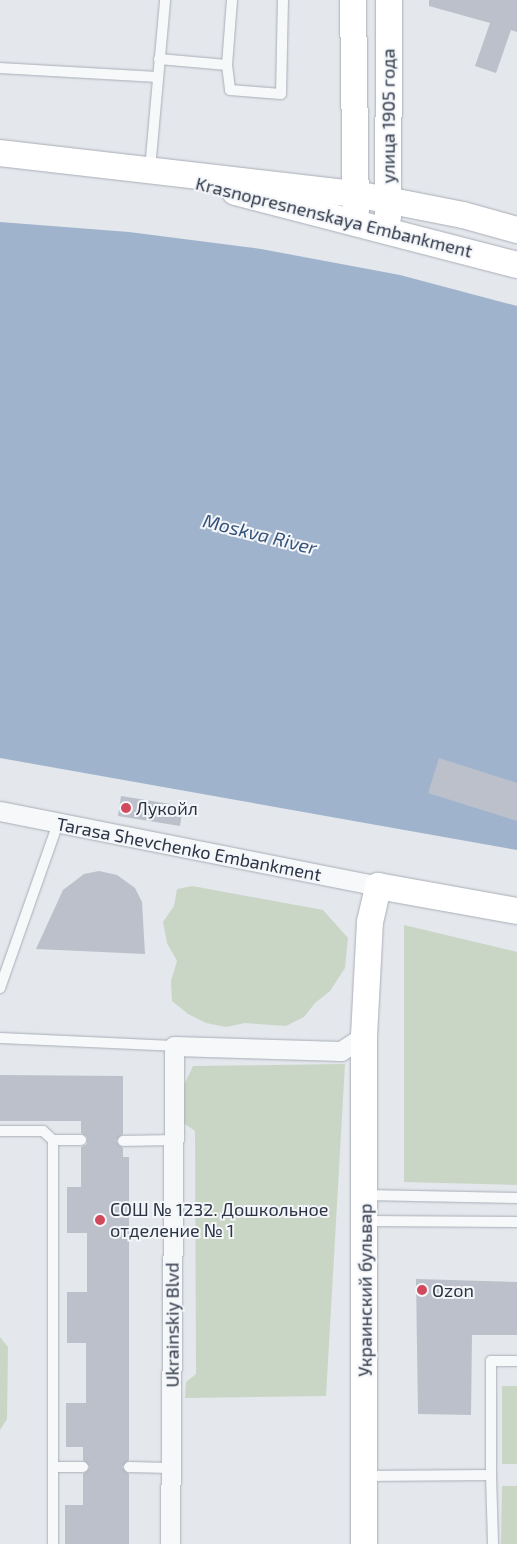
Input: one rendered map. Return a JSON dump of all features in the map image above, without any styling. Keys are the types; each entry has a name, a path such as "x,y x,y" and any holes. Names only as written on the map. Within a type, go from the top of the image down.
{"main road":[{"name":"улица 1905 года","path":"353,0 356,225"},
{"name":"улица 1905 года","path":"388,233 389,0"},
{"name":"Krasnopresnenskaya Embankment","path":"0,153 150,168 356,194 517,230"},
{"name":"Krasnopresnenskaya Embankment","path":"150,168 356,225 517,264"},
{"path":"378,886 517,912"},
{"name":"Украинский бульвар","path":"364,1544 364,1036 370,922 378,886"}],"street":[{"name":"Tarasa Shevchenko Embankment","path":"0,811 378,886"},
{"path":"174,1046 341,1051 364,1036"},
{"name":"Ukrainskiy Blvd","path":"170,1544 174,1046"}],"lane":[{"path":"150,168 165,0"},
{"path":"232,0 227,65 230,90 281,94 283,0"},
{"path":"159,59 227,65"},
{"path":"0,68 157,77"},
{"path":"0,988 58,824"},
{"path":"0,1038 174,1046"},
{"path":"0,1131 43,1131 53,1140 81,1140"},
{"path":"53,1140 53,1544"},
{"path":"123,1140 173,1140"},
{"path":"365,1195 517,1198"},
{"path":"365,1221 517,1222"},
{"path":"493,1544 491,1361 517,1361"},
{"path":"53,1467 83,1467"},
{"path":"129,1467 170,1468"},
{"path":"364,1476 491,1475"}],"green space":[{"path":"192,886 323,910 348,938 345,968 330,991 315,1003 304,1017 286,1026 245,1023 226,1027 206,1023 188,1014 172,1001 171,981 177,961 167,943 163,922 174,906 177,889"},
{"path":"404,925 517,952 517,1185 404,1182"},
{"path":"345,1064 326,1396 185,1398 186,1382 196,1374 195,1131 182,1122 183,1087 193,1066"},
{"path":"0,1337 8,1347 7,1419 0,1430"},
{"path":"502,1386 517,1386 517,1464 502,1464"},
{"path":"502,1486 517,1486 517,1544 501,1544"}],"water":[{"name":"Moskva River","path":"0,222 129,232 261,249 400,275 517,306 517,850 0,758"}],"building":[{"path":"429,0 517,0 517,32 511,30 496,73 475,66 490,23 429,6"},
{"path":"439,758 517,783 517,821 428,793"},
{"path":"121,796 183,806 180,826 118,816"},
{"path":"99,871 117,875 135,888 142,902 145,954 36,949 63,890 84,874"},
{"path":"0,1075 123,1076 123,1134 116,1141 123,1148 123,1157 129,1157 129,1460 122,1467 129,1474 129,1544 65,1544 65,1505 83,1505 83,1474 90,1467 83,1460 83,1447 66,1447 66,1403 86,1403 86,1343 67,1343 67,1292 87,1292 87,1233 67,1233 67,1187 81,1187 81,1147 87,1144 87,1137 81,1133 81,1121 0,1121"},
{"path":"416,1279 517,1282 517,1335 472,1335 471,1415 418,1414"}],"place":[{"name":"Лукойл","path":"126,808"},
{"name":"СОШ № 1232. Дошкольное отделение № 1","path":"100,1220"},
{"name":"Ozon","path":"422,1290"}]}
